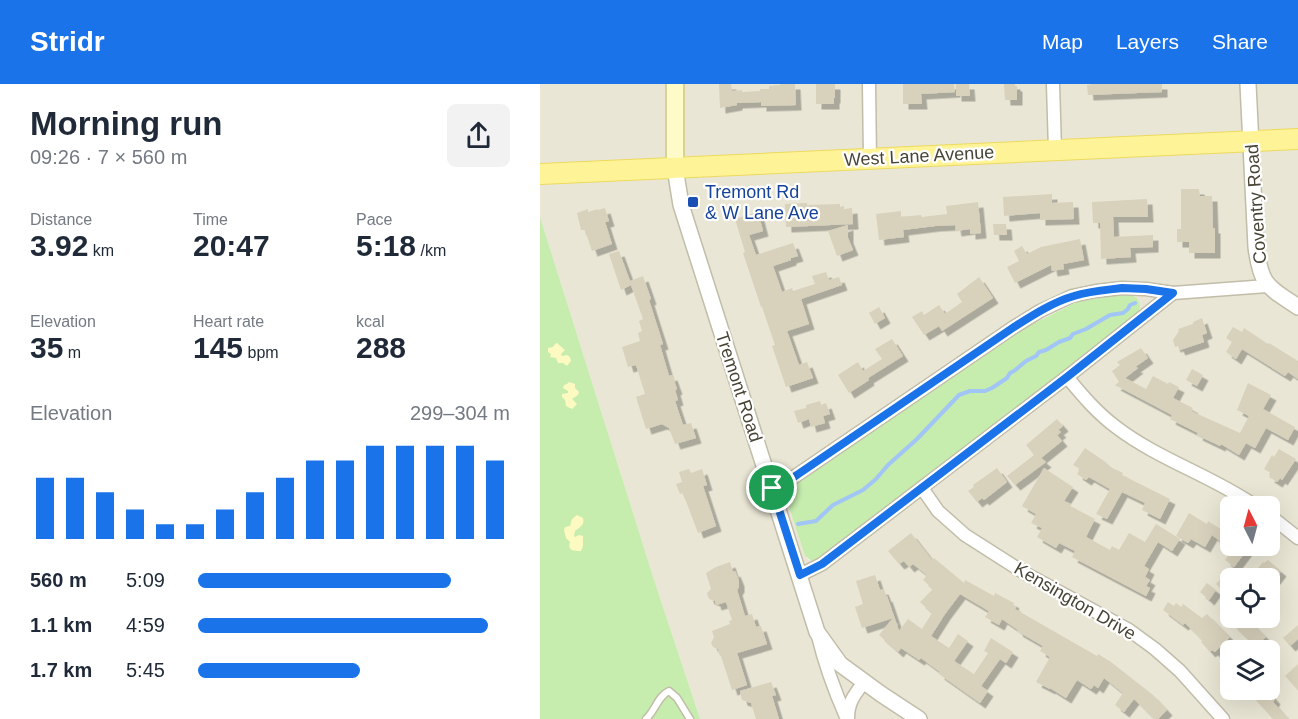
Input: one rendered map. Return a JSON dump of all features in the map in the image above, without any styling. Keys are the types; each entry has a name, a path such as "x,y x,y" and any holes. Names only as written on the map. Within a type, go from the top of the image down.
{"main road":[{"name":"Tremont Road","path":"675,84 675,168"},
{"name":"West Lane Avenue","path":"540,174 1298,139"}],"street":[{"path":"869,84 870,159"},
{"path":"1053,84 1055,150"},
{"name":"Coventry Road","path":"1248,84 1259,268 1267,286 1298,307"},
{"name":"Tremont Road","path":"675,168 681,205 800,575 824,660 835,693 848,719"},
{"path":"772,488 791,479 1004,333 1040,311 1072,296 1122,288 1173,293 1267,286"},
{"path":"800,575 822,564 1173,293"},
{"path":"1067,377 1095,410 1116,428 1148,448 1241,496"},
{"name":"Kensington Drive","path":"922,488 938,511 965,535 1023,572 1129,630 1155,649 1180,671 1223,719"},
{"path":"1280,524 1298,538"},
{"path":"817,632 840,664 919,719"},
{"name":"Tremont Road","path":"848,719 852,699 864,682"}],"lane":[{"path":"646,719 663,694 669,691 677,698 690,719"}],"shaded area":[{"path":"540,84 1298,84 1298,139 540,174"},
{"path":"1298,142 1298,719 700,719 540,217 540,184","holes":["1097,297 1136,316 824,555 817,560 809,560 805,556 787,501 1011,335 1069,305"]}],"green space":[{"path":"540,217 655,583 700,719 540,719"},
{"path":"1122,294 1132,295 1138,300 1140,307 1136,316 817,560 812,561 805,556 787,501 786,490 789,484 1011,335 1077,302"}],"sand":[{"path":"557,343 565,350 562,356 570,357 571,361 567,366 558,363 556,358 550,357 548,348"},
{"path":"569,382 575,384 579,392 572,399 577,404 572,409 566,406 562,397 562,394 568,393 563,388"},
{"path":"577,515 583,518 582,526 575,531 574,536 583,536 581,551 570,549 570,542 564,530 565,527 570,526 572,519"}],"building":[{"path":"719,84 731,84 732,91 742,90 742,92 760,91 760,89 769,89 769,86 780,84 795,84 796,105 761,106 761,102 737,103 737,105 720,108"},
{"path":"816,84 835,84 834,104 816,104"},
{"path":"903,84 954,84 955,92 921,94 922,104 903,104"},
{"path":"956,84 969,84 970,96 956,96"},
{"path":"1004,84 1017,86 1017,100 1005,100"},
{"path":"1162,84 1162,92 1088,95 1087,85"},
{"path":"1181,189 1199,189 1200,196 1212,196 1215,253 1189,253 1189,242 1177,242 1177,229 1181,229"},
{"path":"1052,194 1052,203 1073,202 1074,219 1040,220 1040,213 1004,216 1003,197"},
{"path":"1147,199 1148,217 1113,217 1114,237 1153,235 1153,247 1130,248 1131,257 1101,259 1100,223 1093,223 1092,202"},
{"path":"978,202 981,233 970,234 970,229 956,231 955,225 935,226 903,230 904,237 879,240 876,214 901,211 901,217 921,215 922,217 947,214 946,206"},
{"path":"807,203 807,205 840,204 840,207 844,206 844,209 852,208 853,224 786,227 785,204"},
{"path":"605,208 609,221 605,222 612,244 592,251 585,230 581,230 577,213 588,209 588,212"},
{"path":"758,212 763,231 749,235 756,255 793,243 798,256 773,266 782,292 815,284 812,276 826,272 829,280 839,277 842,285 801,299 809,324 787,331 799,365 807,362 813,378 786,387 772,346 775,345 743,253 745,252 735,219"},
{"path":"993,224 1006,224 1007,235 994,235"},
{"path":"848,225 848,238 853,250 837,256 828,231"},
{"path":"1080,239 1084,260 1063,264 1064,269 1052,271 1051,265 1015,283 1007,267 1019,261 1014,251 1022,246 1027,254 1041,247"},
{"path":"619,251 630,281 643,276 663,344 660,345 669,376 672,375 677,389 675,390 678,400 675,401 683,425 691,423 696,438 675,444 669,428 662,424 646,429 636,397 645,394 636,365 628,367 622,347 640,341 638,333 642,331 639,321 643,319 631,285 621,290 609,254"},
{"path":"979,277 993,298 942,331 939,326 924,335 912,317 922,311 924,315 939,305 945,314 962,302 957,294"},
{"path":"879,307 885,318 875,324 869,313"},
{"path":"1202,318 1207,333 1202,335 1204,342 1180,350 1178,346 1175,347 1173,340 1178,329"},
{"path":"1233,327 1242,332 1244,328 1298,361 1298,379 1288,372 1285,376 1242,349 1236,359 1226,352 1232,342 1226,338"},
{"path":"892,339 903,356 849,393 838,375 858,362 863,371 882,359 875,349"},
{"path":"1141,348 1148,358 1125,378 1146,389 1153,376 1168,384 1169,382 1179,387 1173,398 1193,408 1191,411 1240,433 1249,416 1237,410 1248,383 1271,395 1263,409 1295,427 1288,440 1266,428 1255,448 1246,443 1239,455 1221,444 1220,446 1197,435 1198,433 1170,419 1172,415 1115,385 1119,382 1112,371 1120,365 1117,362"},
{"path":"1192,369 1203,375 1197,386 1186,380"},
{"path":"820,401 821,405 826,403 830,414 823,416 825,423 811,427 809,419 798,423 794,411"},
{"path":"1057,419 1063,426 1058,430 1061,432 1057,435 1062,441 1041,458 1046,462 1015,485 1007,476 1034,455 1026,445"},
{"path":"1085,448 1107,463 1106,465 1123,473 1122,475 1170,499 1160,519 1142,510 1145,503 1122,492 1107,519 1096,514 1110,489 1089,477 1086,480 1077,474 1080,469 1073,465"},
{"path":"1279,449 1296,459 1282,480 1280,478 1277,482 1269,477 1271,473 1264,469 1272,455 1274,457"},
{"path":"997,468 1007,482 984,500 982,498 977,502 968,491"},
{"path":"1044,468 1073,487 1064,501 1095,519 1086,537 1110,550 1112,546 1119,550 1129,533 1145,542 1156,524 1180,539 1172,551 1158,542 1144,566 1149,569 1145,577 1150,580 1146,586 1150,588 1146,596 1072,557 1075,551 1059,543 1056,548 1037,537 1042,528 1031,523 1036,514 1022,506"},
{"path":"689,469 691,473 702,469 707,485 703,486 716,526 698,533 683,493 680,494 676,484 682,482 679,472"},
{"path":"1189,513 1220,529 1220,541 1212,535 1205,547 1191,539 1188,543 1176,536"},
{"path":"911,533 932,560 934,558 964,583 965,580 994,596 995,593 1014,603 1015,609 1111,662 1153,695 1167,710 1158,719 1154,719 1134,699 1124,712 1115,705 1123,693 1104,678 1098,688 1094,685 1091,689 1077,680 1066,698 1036,682 1050,657 1040,651 1043,646 1002,619 999,625 985,617 989,612 987,610 960,594 931,636 949,648 958,634 968,641 954,661 974,674 988,653 984,651 991,638 1013,652 1006,663 1000,659 981,686 988,691 980,703 939,674 940,672 921,658 919,660 901,648 898,652 879,635 893,618 862,628 855,607 863,604 856,581 875,575 880,590 883,589 887,596 899,631 908,619 922,629 932,613 920,602 933,589 923,580 927,575 913,564 909,567 904,561 899,564 888,551"},
{"path":"1228,556 1242,556 1234,567 1225,560"},
{"path":"1268,560 1277,568 1258,568"},
{"path":"730,562 739,581 737,590 745,616 752,614 756,627 761,626 767,644 737,653 747,685 732,690 718,649 711,643 714,637 712,631 730,624 729,621 732,620 726,602 716,605 715,601 709,599 707,593 711,589 706,573"},
{"path":"1207,583 1216,590 1209,600 1200,592"},
{"path":"1168,602 1174,606 1176,603 1181,607 1183,604 1202,618 1207,614 1230,637 1227,640 1220,640 1220,647 1215,652 1212,650 1210,652 1185,623 1183,625 1163,610"},
{"path":"1298,625 1298,639 1290,646 1283,638"},
{"path":"1236,628 1257,628 1266,637 1263,640 1249,640"},
{"path":"1298,664 1298,690 1285,676"},
{"path":"771,682 776,695 772,696 779,719 756,719 751,703 742,700 740,691"},
{"path":"1256,700 1274,700 1273,702 1288,719 1273,719"}],"waterway":[{"path":"798,524 816,521 833,505 863,490 959,395 992,388 1039,352 1070,338 1073,334 1110,315 1123,313 1135,303"}],"place":[{"name":"Tremont Rd & W Lane Ave","path":"693,202"}],"route":[{"path":"1122,288 1173,293 822,564 800,575 772,488 791,479 1040,311 1072,296 1096,291 1122,288"}]}
